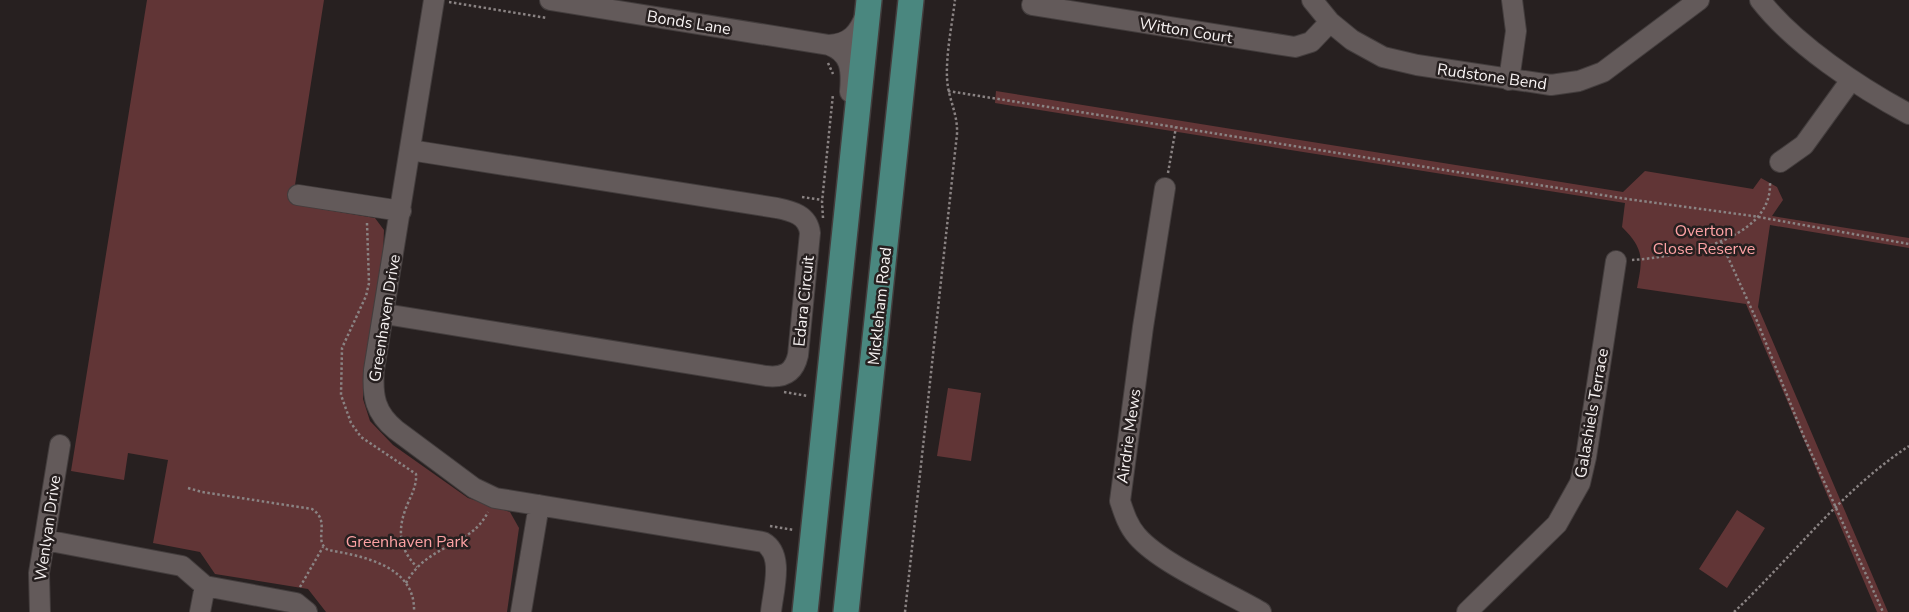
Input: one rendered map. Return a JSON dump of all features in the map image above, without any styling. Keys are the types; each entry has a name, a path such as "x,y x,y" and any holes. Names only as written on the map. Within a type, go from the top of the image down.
{"main road":[{"name":"Mickleham Road","path":"846,612 911,0"},
{"path":"805,612 869,1"}],"street":[{"name":"Greenhaven Drive","path":"434,0 373,387 374,400 381,415 396,430 474,488 493,497 753,539 769,546 775,556 771,612"},
{"name":"Bonds Lane","path":"550,0 829,45"},
{"name":"Rudstone Bend","path":"1312,0 1330,22 1352,40 1383,56 1417,65 1551,85 1566,84 1592,77 1613,65 1699,0"},
{"path":"1509,80 1516,31 1512,0"},
{"path":"1760,0 1774,19 1851,80 1909,114"},
{"path":"829,45 846,43 853,38 861,25 869,1"},
{"name":"Witton Court","path":"1032,5 1295,47 1311,42 1330,22"},
{"path":"829,45 845,54 851,71 839,194 842,254"},
{"path":"1780,162 1804,145 1851,80"},
{"name":"Edara Circuit","path":"385,314 766,376 782,376 788,373 796,363 798,355 810,233 808,225 799,215 777,208 410,150"},
{"name":"Airdrie Mews","path":"1165,188 1139,355 1120,502 1126,520 1136,535 1147,546 1165,559 1262,612"},
{"path":"298,195 401,211"},
{"name":"Galashiels Terrace","path":"1467,612 1556,524 1580,484 1588,448 1616,260"},
{"name":"Wenlyan Drive","path":"40,612 39,573 60,445"},
{"path":"521,612 539,505"},
{"path":"44,540 182,566 205,586 301,607"},
{"path":"200,612 205,586"}],"path":[{"path":"905,612 957,134 958,119 948,91 947,75 955,0"},
{"path":"948,91 1617,197 1756,216 1909,244"},
{"path":"1165,188 1176,127"},
{"path":"1616,260 1670,257 1717,245 1738,232 1756,216 1769,199 1770,183"},
{"path":"1721,242 1757,321 1804,437 1837,506 1883,612"},
{"path":"1734,612 1837,506 1885,462 1909,446"},
{"path":"188,488 202,492 312,508 318,512 323,522 321,542 323,547 328,550 374,560 390,570 406,583 411,592 414,612"},
{"path":"406,583 417,567 431,554 466,537 477,528 487,514 493,497"},
{"path":"301,607 302,584 323,547"}],"green space":[{"name":"Greenhaven Park","path":"147,0 324,0 292,204 375,218 384,230 383,255 363,379 363,399 370,421 393,445 468,498 510,512 519,528 507,612 326,612 308,589 215,574 200,552 153,543 168,460 128,453 124,480 71,471"},
{"name":"Overton Close Reserve","path":"996,91 1623,192 1645,171 1753,189 1761,178 1777,187 1783,200 1772,216 1909,238 1909,248 1770,225 1758,307 1888,612 1877,612 1746,304 1637,288 1641,261 1638,248 1622,227 1625,203 995,103"},
{"path":"948,388 981,393 971,461 937,456"},
{"path":"1737,510 1765,528 1727,588 1699,569"}]}
